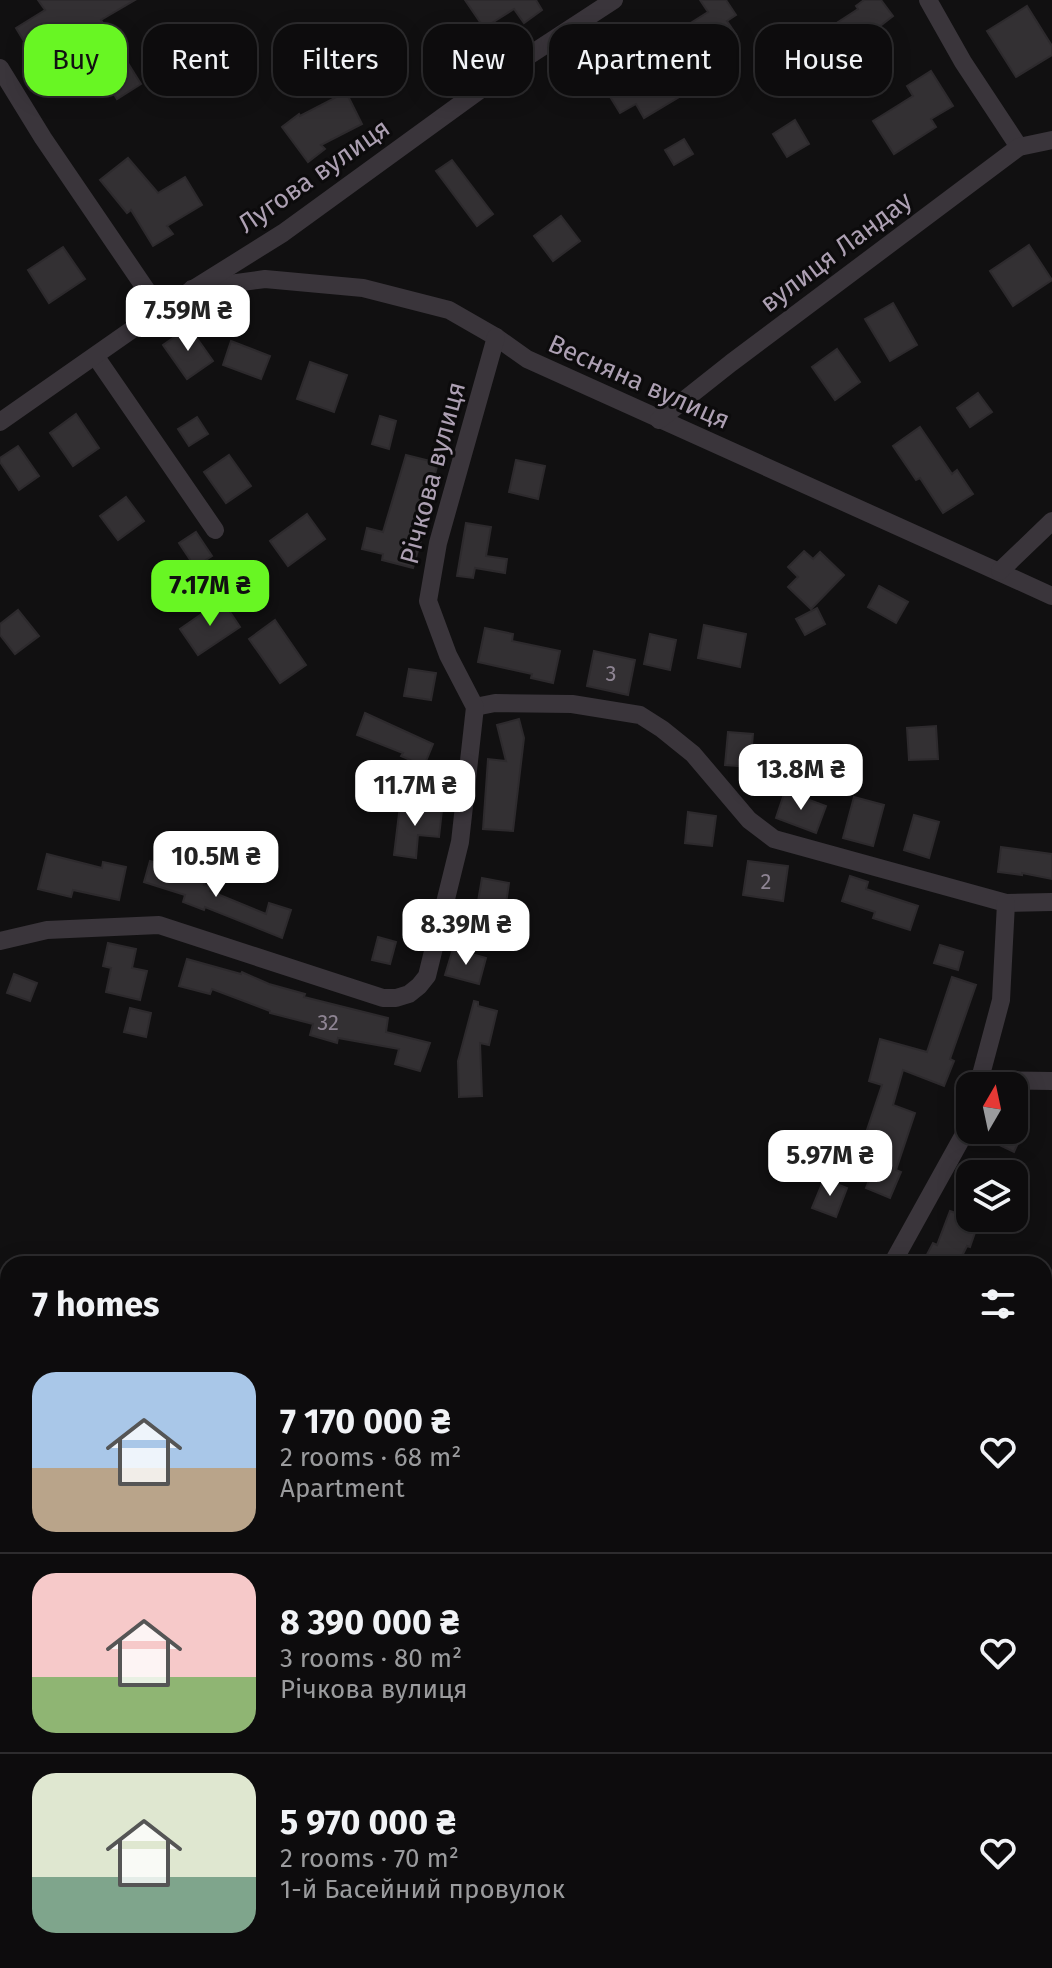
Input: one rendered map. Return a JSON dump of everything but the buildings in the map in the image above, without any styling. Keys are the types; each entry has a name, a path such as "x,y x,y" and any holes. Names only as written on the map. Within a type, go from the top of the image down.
{"street":[{"name":"Лугова вулиця","path":"0,422 160,310 283,233 510,68 614,0"},
{"path":"928,0 963,62 1019,147"},
{"path":"0,68 43,138 160,310"},
{"name":"вулиця Ландау","path":"659,420 1019,147 1052,140"},
{"name":"Весняна вулиця","path":"192,289 265,279 363,288 449,310 527,359 1052,596"},
{"name":"Річкова вулиця","path":"475,707 448,655 428,601 438,543 496,337"},
{"path":"96,357 215,530"},
{"path":"1000,571 1052,521"},
{"path":"0,941 47,930 159,925 383,998 409,994 419,986 431,964 460,842 475,707 495,703 572,704 640,715 693,754 749,820 774,839 1006,903 1052,902"},
{"path":"981,1072 1001,1000 1006,903"},
{"path":"1028,1082 1052,1081"},
{"path":"896,1256 959,1144"}]}
